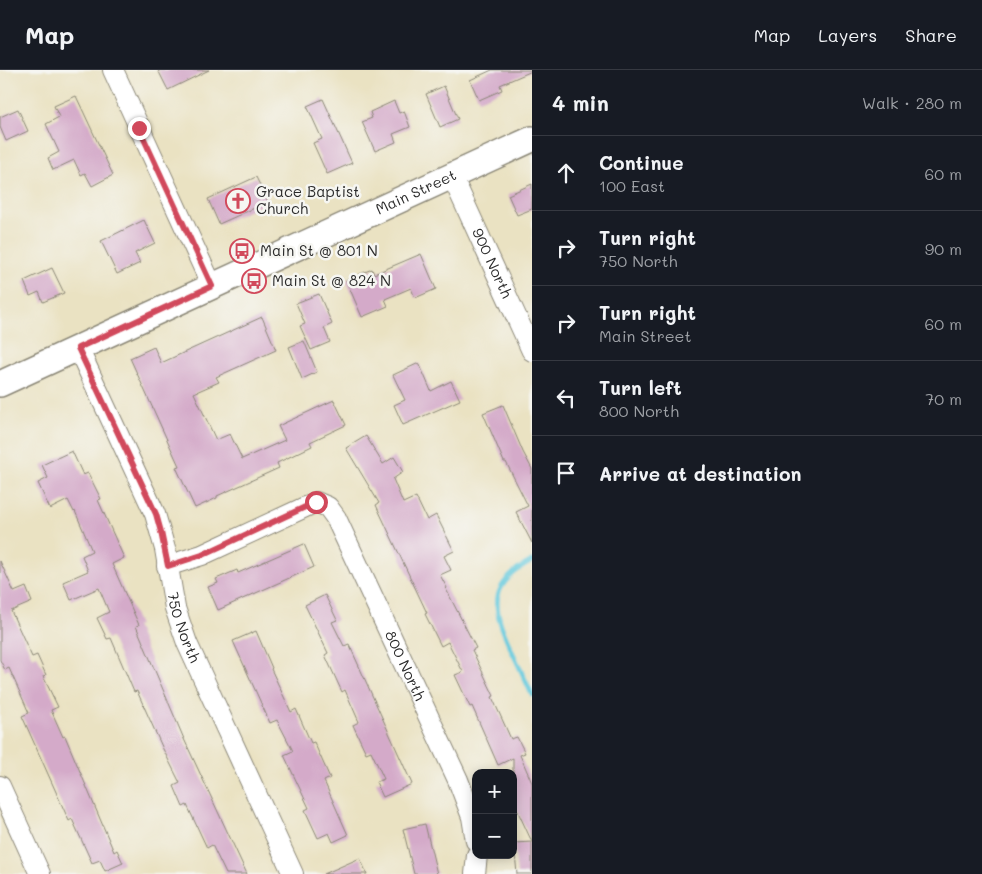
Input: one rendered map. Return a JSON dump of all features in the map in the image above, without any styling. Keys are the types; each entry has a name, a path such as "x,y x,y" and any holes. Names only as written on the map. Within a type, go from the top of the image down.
{"main road":[{"name":"Main Street","path":"0,384 532,139"}],"street":[{"path":"113,70 212,286"},
{"name":"900 North","path":"452,176 532,351"},
{"name":"750 North","path":"78,348 156,514 163,540 175,608 187,643 293,874"},
{"name":"800 North","path":"168,566 202,555 316,502 323,503 328,507 341,527 458,780 472,817"},
{"path":"0,786 40,874"},
{"path":"475,874 477,859"}],"building":[{"path":"158,70 209,70 168,90"},
{"path":"492,70 532,71 500,85 502,90 479,100 470,80"},
{"path":"444,86 458,119 440,127 426,94"},
{"path":"76,96 113,175 92,186 85,173 81,175 74,160 53,170 48,158 59,152 46,124 59,117 54,106"},
{"path":"323,99 352,163 327,174 313,143 322,139 307,106"},
{"path":"394,101 399,113 404,111 410,127 393,134 396,142 375,151 362,122 372,118 370,112"},
{"path":"18,109 28,131 6,141 0,127 0,117"},
{"name":"Grace Baptist Church","path":"256,177 268,202 219,224 208,199"},
{"path":"532,184 532,209 517,215 508,195"},
{"path":"144,220 155,243 135,253 140,263 117,274 101,241"},
{"path":"421,254 436,289 415,298 411,288 385,299 388,306 362,317 346,280 372,269 374,274"},
{"path":"52,268 64,293 43,302 39,292 30,296 24,281"},
{"path":"319,294 332,324 324,328 330,342 311,350 300,326 305,324 296,303"},
{"path":"262,317 276,350 216,377 219,382 194,393 216,440 230,434 242,459 285,440 278,426 334,400 346,425 310,442 312,446 277,463 279,468 195,508 176,467 179,466 130,358 154,347 161,363"},
{"path":"304,341 317,372 302,379 289,347"},
{"path":"419,363 431,391 451,381 460,400 403,425 394,405 405,400 393,375"},
{"path":"503,405 532,469 532,543 516,512 528,506 506,462 504,462 483,413"},
{"path":"366,436 383,464 394,457 403,472 393,479 403,503 416,497 427,520 436,515 454,551 444,556 451,570 440,575 476,648 472,650 494,696 492,697 511,739 517,737 525,753 520,755 532,783 532,842 517,810 517,769 513,769 513,758 498,765 472,706 470,707 455,675 463,672 448,642 441,646 376,505 379,503 346,448"},
{"path":"72,451 83,475 88,473 101,499 98,500 124,558 112,564 139,625 136,626 184,739 247,874 226,874 212,845 207,848 187,805 183,807 174,786 180,783 137,691 134,692 111,638 107,639 97,618 109,612 99,588 71,600 63,582 88,571 82,556 92,551 75,511 68,500 50,509 38,483 48,478 42,465"},
{"path":"304,544 314,567 218,610 208,587 218,583 216,579 237,570 238,573"},
{"path":"0,561 14,592 26,587 32,602 11,611 32,657 37,655 46,675 43,676 58,707 51,710 63,737 65,736 114,852 117,850 123,863 105,871 100,860 92,863 72,819 69,821 22,716 29,713 9,668 5,670 0,660"},
{"path":"325,595 337,620 332,622 344,646 349,644 412,784 383,797 376,782 384,779 371,751 366,753 353,725 359,722 345,690 342,692 325,655 328,653 305,605"},
{"path":"256,631 291,712 296,709 311,743 314,742 330,778 324,781 348,835 333,842 329,833 318,838 305,810 309,808 284,755 293,751 277,720 270,723 233,641"},
{"path":"425,824 437,874 414,874 403,829"},
{"path":"532,842 532,874 517,874 517,843"},
{"path":"360,858 367,874 324,874"}],"waterway":[{"path":"532,561 507,579 501,589 497,609 505,634 532,695"}],"place":[{"name":"Grace Baptist Church","path":"238,201"},
{"name":"Main St @ 801 N","path":"242,251"},
{"name":"Main St @ 824 N","path":"254,281"}],"route":[{"path":"139,128 212,286 78,348 156,514 168,566 202,555 316,502"}]}
